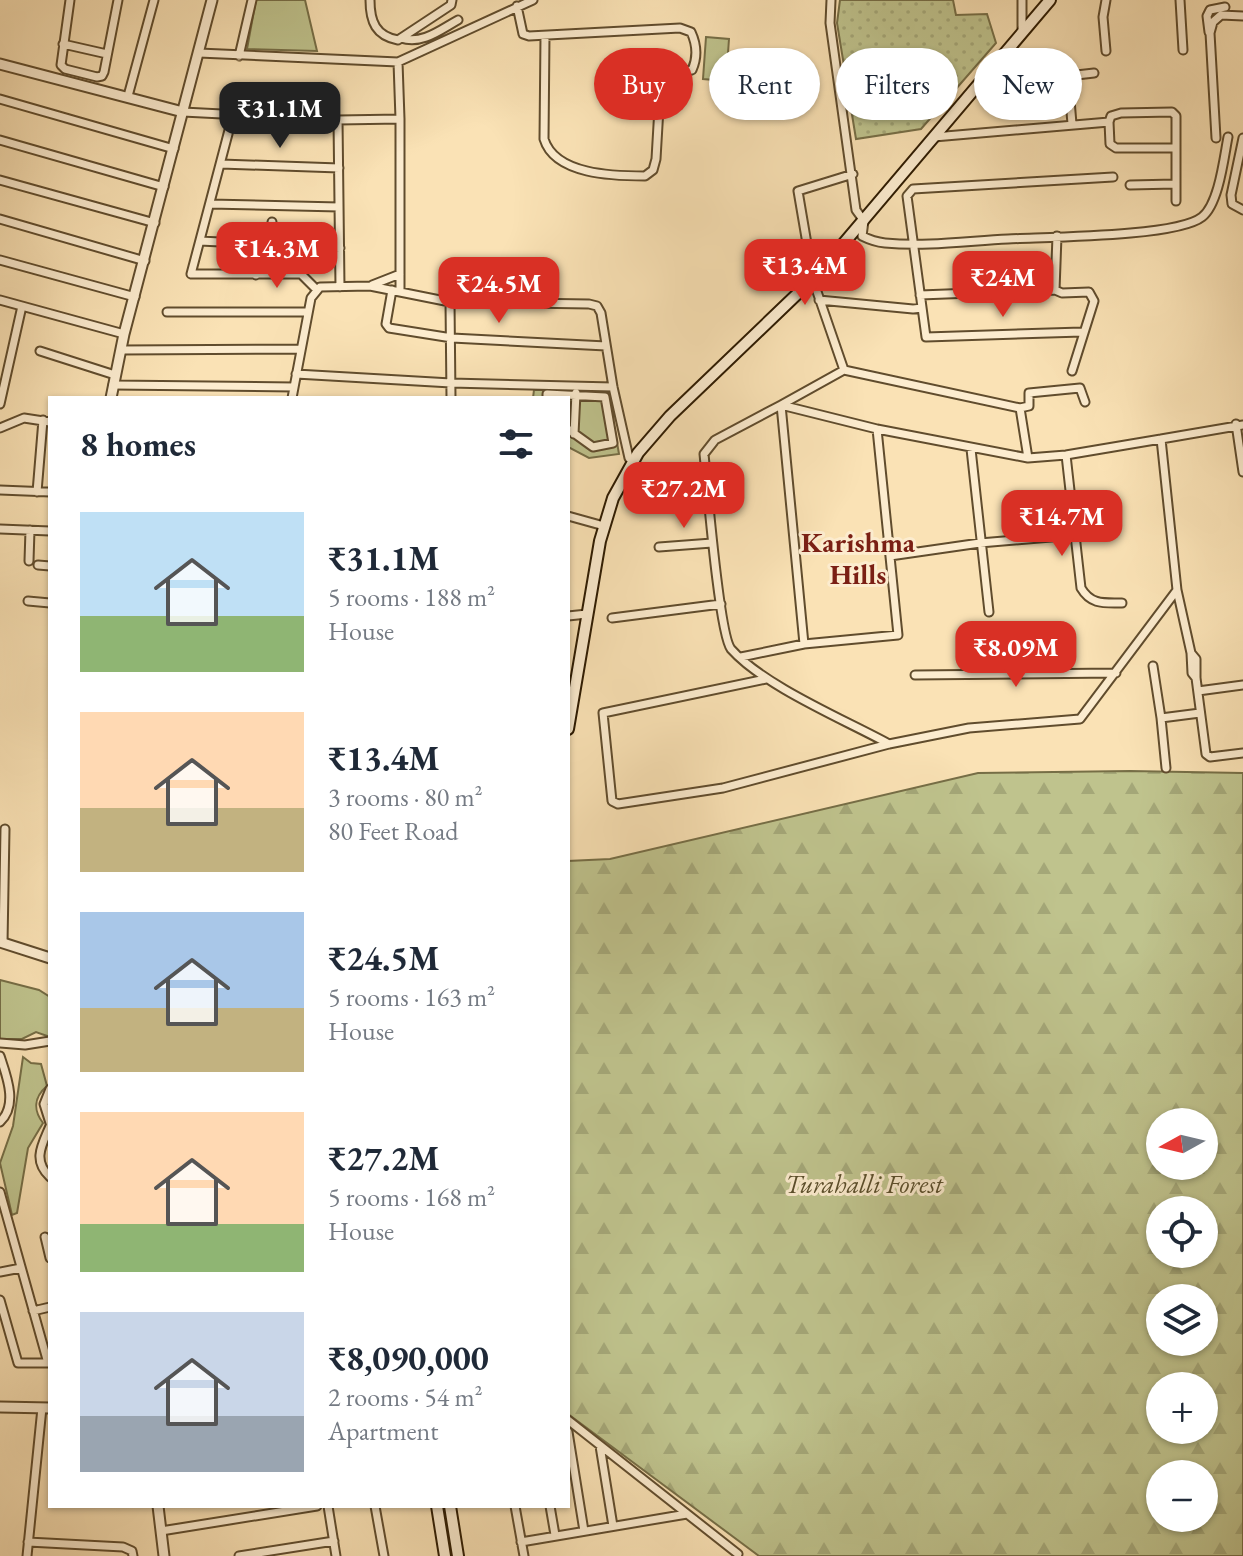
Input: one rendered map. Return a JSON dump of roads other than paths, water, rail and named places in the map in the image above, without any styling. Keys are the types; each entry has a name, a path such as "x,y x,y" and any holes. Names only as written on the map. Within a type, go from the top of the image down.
{"main road":[{"path":"601,525 625,474 658,429 813,276 1044,0"},
{"path":"1011,48 1050,0"},
{"path":"862,218 974,91"},
{"path":"570,687 608,496 629,458 666,412 813,276"},
{"path":"570,715 584,614"},
{"path":"437,1508 445,1556"},
{"path":"450,1508 458,1556"}],"street":[{"path":"70,0 61,65 83,74 102,76 118,0"},
{"path":"128,96 154,0"},
{"path":"111,396 124,334 212,0"},
{"path":"239,56 252,0"},
{"path":"370,0 376,28 385,37 410,41 423,39 458,20"},
{"path":"400,39 451,5 452,0"},
{"path":"199,53 400,60 533,0"},
{"path":"831,0 830,23 856,210 862,218 862,236 873,241 914,245 1128,233 1193,222 1204,216 1211,205 1228,137"},
{"path":"1022,0 1022,28"},
{"path":"1106,0 1103,17 1106,51"},
{"path":"1180,0 1183,50"},
{"path":"517,6 523,34 545,36 680,28 691,32 697,44 692,70 661,74 653,170 645,176 601,176 557,159 547,150 544,139 545,36"},
{"path":"1210,33 1207,28 1210,10 1225,7"},
{"path":"1216,138 1210,33 1213,22 1221,15 1243,16"},
{"path":"400,39 400,274 387,327 452,338 606,346"},
{"path":"63,44 107,54"},
{"path":"0,64 183,112 338,120 400,119"},
{"path":"1082,74 1094,73"},
{"path":"81,86 83,74"},
{"path":"0,99 174,149"},
{"path":"1176,148 1116,148 1110,144 1111,116 1172,112 1176,116 1176,148 1175,184 1176,201"},
{"path":"233,115 191,274 301,274 316,289 370,286 450,302 597,306 629,458"},
{"path":"338,120 340,287"},
{"path":"1072,120 1072,124"},
{"path":"934,137 1109,122"},
{"path":"1243,138 1231,195 1232,204 1243,210"},
{"path":"0,140 164,187"},
{"path":"1226,150 1239,154"},
{"path":"221,164 339,168"},
{"path":"844,370 819,300 798,191 853,174"},
{"path":"1082,332 926,337 907,196 913,189 1113,177"},
{"path":"0,180 155,223"},
{"path":"1130,185 1175,184"},
{"path":"210,204 339,207"},
{"path":"0,219 145,261"},
{"path":"271,244 272,222"},
{"path":"1055,290 1057,236"},
{"path":"200,241 340,248"},
{"path":"256,275 258,243"},
{"path":"0,260 135,297"},
{"path":"370,286 400,274"},
{"path":"292,396 308,312 316,289"},
{"path":"920,295 1055,290 1062,293 1089,292 1094,301 1072,371"},
{"path":"0,300 124,334"},
{"path":"819,300 922,308"},
{"path":"450,302 451,396"},
{"path":"0,404 2,383 22,306"},
{"path":"167,312 308,312"},
{"path":"121,350 300,349"},
{"path":"40,351 114,380 294,387"},
{"path":"889,744 766,679 729,647 712,543 704,454 715,440 844,370 1020,408 1029,406 1029,393 1055,389 1080,388 1085,402"},
{"path":"296,374 451,383 613,387"},
{"path":"547,396 547,394 576,396 605,397 613,443 593,447 571,432 576,396 576,386"},
{"path":"781,405 877,429 1028,458 1066,455 1240,424 1243,472"},
{"path":"781,405 804,644"},
{"path":"1020,408 1028,458"},
{"path":"0,428 24,418 46,421 37,492"},
{"path":"741,657 804,644 898,635 877,429"},
{"path":"1161,439 1177,590 1191,653 1196,659 1206,754 1210,757 1243,753"},
{"path":"971,449 989,612"},
{"path":"40,453 48,454"},
{"path":"1066,455 1083,593 1089,600 1100,603 1122,603"},
{"path":"0,490 48,492"},
{"path":"570,517 601,525"},
{"path":"0,529 48,531"},
{"path":"29,561 30,530"},
{"path":"890,556 980,543 1075,535"},
{"path":"659,547 712,543"},
{"path":"38,565 48,566"},
{"path":"766,679 603,713 612,801 618,804 723,788 889,744 969,728 1080,719 1177,590"},
{"path":"28,601 48,603"},
{"path":"612,618 721,604"},
{"path":"570,616 584,614"},
{"path":"1153,666 1166,768"},
{"path":"915,675 1116,673"},
{"path":"1198,691 1243,685"},
{"path":"1161,718 1200,713"},
{"path":"5,829 2,942 48,957"},
{"path":"0,1043 25,1045 48,1041"},
{"path":"0,1056 10,1099 8,1113 0,1122"},
{"path":"48,1094 44,1104 48,1117"},
{"path":"48,1129 39,1152 41,1164 48,1174"},
{"path":"0,1192 3,1215 48,1360"},
{"path":"45,1237 48,1250"},
{"path":"0,1272 21,1268"},
{"path":"0,1300 18,1363 48,1363"},
{"path":"33,1311 48,1307"},
{"path":"0,1407 46,1408 27,1556"},
{"path":"570,1422 738,1554 727,1556"},
{"path":"570,1444 584,1531"},
{"path":"600,1446 613,1526"},
{"path":"158,1508 164,1556"},
{"path":"161,1531 305,1508"},
{"path":"328,1508 336,1556"},
{"path":"375,1508 384,1556"},
{"path":"515,1508 524,1556"},
{"path":"550,1508 555,1535"},
{"path":"521,1542 687,1514"},
{"path":"239,1556 334,1541"},
{"path":"28,1542 123,1547 132,1551 133,1556"}],"district":[{"name":"Karishma Hills","path":"858,558"}],"park label":[{"name":"Turahalli Forest","path":"864,1184"}]}
